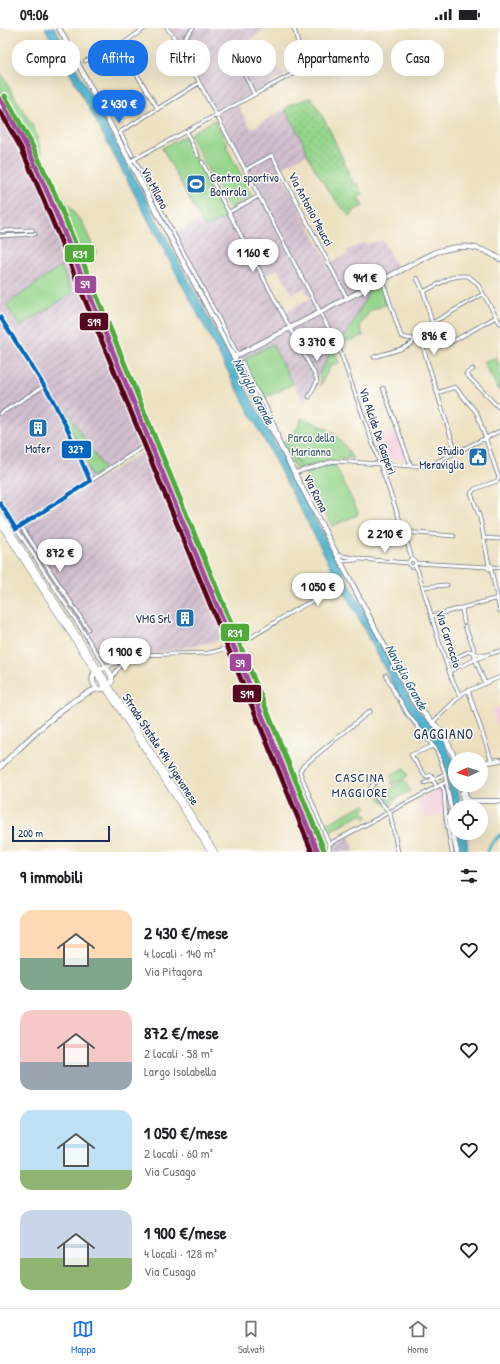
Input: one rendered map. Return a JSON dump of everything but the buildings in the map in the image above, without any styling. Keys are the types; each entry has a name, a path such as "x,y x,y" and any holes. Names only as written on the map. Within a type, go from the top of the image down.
{"main road":[{"name":"Via Milano","path":"59,28 132,160 236,356"},
{"path":"236,356 436,252 453,247 467,246 480,248 490,252 500,259"},
{"name":"Via Roma","path":"236,356 294,473 412,699 424,716 432,723 444,738 451,752"},
{"name":"Strada Statale 494 Vigevanese","path":"0,515 97,671"},
{"name":"Strada Statale 494 Vigevanese","path":"0,523 215,852"},
{"path":"0,767 44,724 85,694 98,688 108,688 112,678 106,667 97,671 93,675 90,688 85,694"},
{"path":"92,681 94,686 98,688"},
{"name":"Strada Statale 494 Vigevanese","path":"108,688 211,852"},
{"path":"488,762 500,760"},
{"path":"465,792 468,800"},
{"path":"488,801 500,801"},
{"path":"454,840 457,852"}],"street":[{"path":"128,40 145,28"},
{"name":"Via Alcide De Gasperi","path":"167,28 176,40"},
{"path":"182,40 193,28"},
{"path":"132,160 300,70 303,65 294,28"},
{"path":"138,76 158,109"},
{"name":"Via Alcide De Gasperi","path":"195,76 339,348 404,532 412,559"},
{"path":"245,76 254,94"},
{"path":"132,155 120,132 199,83"},
{"path":"186,132 198,156"},
{"name":"Via Antonio Meucci","path":"245,170 272,155 348,298"},
{"path":"202,162 316,377 317,381 309,396"},
{"path":"229,212 259,196"},
{"path":"0,231 32,230"},
{"path":"0,236 35,234"},
{"path":"424,293 425,291 450,278 464,276 472,278 477,283 500,323"},
{"path":"417,278 424,293 432,323 446,344 496,317"},
{"path":"382,279 401,336 407,339 418,340 422,344 456,453"},
{"path":"432,323 483,294"},
{"path":"0,317 44,386 68,430 90,481"},
{"path":"374,357 408,346 415,340"},
{"path":"242,362 253,388"},
{"path":"473,369 466,374 500,409"},
{"path":"0,414 44,386"},
{"path":"437,393 454,387 477,413 500,479 475,489 472,492 480,518 500,611"},
{"path":"383,388 411,466"},
{"path":"294,473 330,462 411,466 432,465 500,431"},
{"path":"16,529 143,447"},
{"path":"0,503 106,667 138,655 218,652 252,638 303,606 341,587"},
{"path":"21,526 88,629"},
{"path":"404,532 454,536"},
{"path":"484,538 500,538"},
{"path":"337,555 361,559 408,563 410,566 415,564 500,568"},
{"path":"340,561 361,559"},
{"path":"408,563 412,559 414,560 415,564"},
{"name":"Via Carroccio","path":"415,564 449,671 460,696"},
{"path":"423,587 447,585"},
{"path":"432,616 498,598"},
{"path":"462,609 464,622"},
{"path":"465,626 474,649 475,659 484,681"},
{"path":"449,671 475,659 500,651"},
{"path":"446,662 468,652 486,655"},
{"path":"112,678 117,670 129,659"},
{"path":"386,675 393,693 400,700 407,713 439,756 445,774 452,813 446,820"},
{"path":"432,723 468,690 500,677"},
{"path":"468,690 486,738 492,762"},
{"path":"330,852 329,844 300,771 303,766 370,711"},
{"path":"433,746 411,755 426,777 431,775 444,791 446,820 452,852"},
{"path":"425,783 445,774"},
{"path":"375,782 371,786 370,790 389,812 398,852"},
{"path":"329,844 446,782"}],"shaded area":[{"path":"168,28 266,28 248,40 218,40 218,76 276,76 276,69 285,76 236,102 251,129 285,109 303,142 307,154 279,169 329,264 348,254 347,251 364,242 366,245 383,241 396,266 395,270 364,286 368,294 347,334 339,339 333,347 304,403 272,344 246,358 244,363 263,399 256,403 168,237 200,220 205,228 261,197 197,76 210,76 210,40 177,40","holes":["278,269 292,294 304,288 310,299 285,313 265,276"]},
{"path":"0,105 18,136 42,186 147,443 17,525 14,524 0,501"},
{"path":"398,433 407,460 382,458 374,434"},
{"path":"149,448 226,635 216,641 104,663 19,529"},
{"path":"158,458 175,500 171,501 154,460"},
{"path":"500,707 500,728 499,730 492,710"},
{"path":"437,789 442,792 445,815 437,815 426,819 417,801"},
{"path":"349,836 355,852 335,852 333,845"}],"green space":[{"path":"0,72 35,130 45,164 52,181 77,217 81,220 96,253 92,256 89,252 82,257 74,234 69,235 29,144 16,118 0,93"},
{"path":"311,98 329,129 354,185 357,183 363,194 358,197 363,206 355,210 350,216 335,200 315,169 307,154 303,142 285,109 291,104"},
{"name":"Centro sportivo Bonirola","path":"214,120 228,145 226,146 252,196 229,209 189,134"},
{"name":"Centro sportivo Bonirola","path":"185,136 227,216 225,217 225,220 220,220 205,228 162,148"},
{"path":"61,266 72,293 20,327 6,305"},
{"path":"380,284 387,304 370,311 360,326 363,336 342,342 340,338 347,334 368,294 366,291"},
{"path":"272,344 293,384 263,399 244,363 246,358"},
{"path":"333,347 339,363 331,365 320,386 321,381 319,374"},
{"path":"496,357 500,366 500,391 483,362"},
{"path":"68,413 104,469 91,477 81,450 64,415"},
{"name":"Parco della Marianna","path":"301,418 318,424 332,432 343,444 353,459 348,456 348,459 327,460 301,469 285,441 298,427"},
{"path":"285,441 301,469 296,470 282,443"},
{"path":"326,465 335,465 358,512 357,515 332,526 304,472"},
{"path":"403,768 408,776 392,785 391,782 393,781 390,776"},
{"path":"404,780 410,791 394,800 388,791"},
{"path":"385,792 394,803 388,808 379,797"},
{"path":"364,804 367,807 363,810 367,817 365,819 362,814 330,832 326,824"}],"water":[{"path":"45,28 55,28 61,40 52,40"},
{"path":"80,75 412,702 439,733 449,752 448,783 444,766 437,749 427,734 407,711 71,76"},
{"path":"450,792 458,792 460,800 451,800"},
{"path":"457,840 467,840 468,852 459,852"}],"waterway":[{"path":"487,852 491,844 500,835"}],"transit line":[{"name":"R31","path":"5,96 31,143 55,194 324,850"},
{"name":"S9","path":"0,99 26,145 49,196 318,852"},
{"name":"S19","path":"0,111 21,148 43,198 312,852"},
{"name":"327","path":"0,317 50,395 68,430 90,481 16,529 0,503"}],"place":[{"name":"Centro sportivo Bonirola","path":"196,184"},
{"name":"Mafer","path":"38,428"},
{"name":"Studio Meraviglia","path":"478,457"},
{"name":"VMG Srl","path":"185,618"}],"district":[{"name":"GAGGIANO","path":"444,733"},
{"name":"CASCINA MAGGIORE","path":"360,784"}],"water label":[{"name":"Naviglio Grande","path":"254,391"},
{"name":"Naviglio Grande","path":"407,677"}]}
